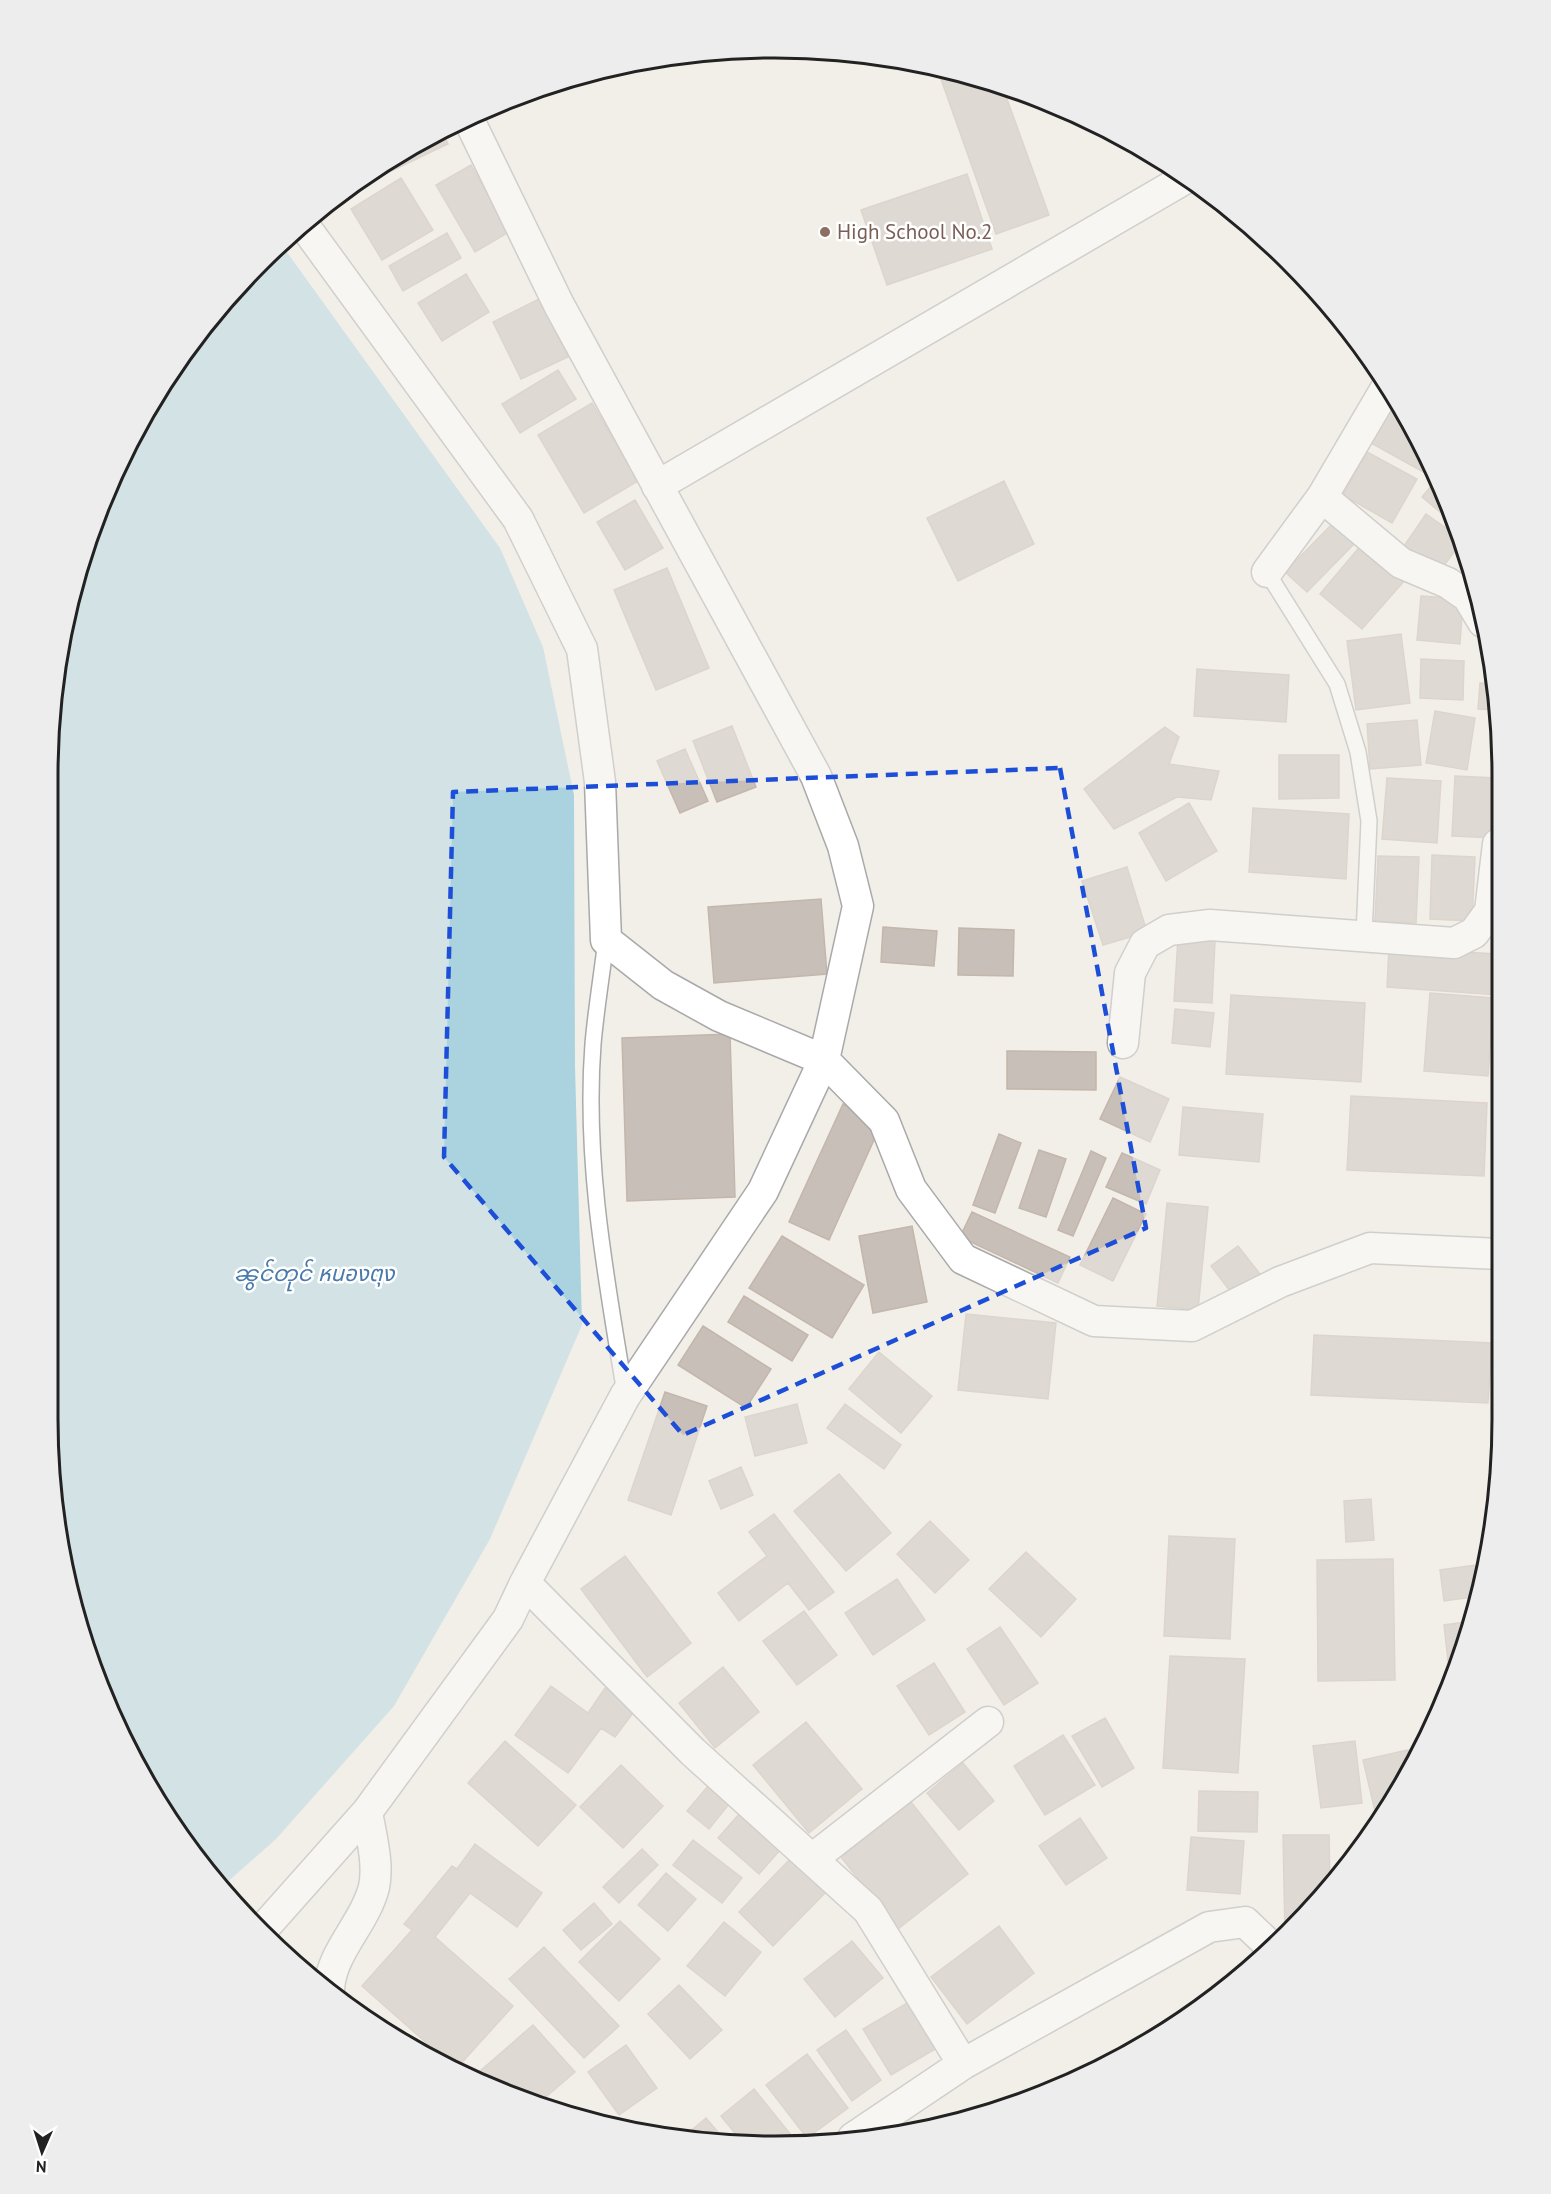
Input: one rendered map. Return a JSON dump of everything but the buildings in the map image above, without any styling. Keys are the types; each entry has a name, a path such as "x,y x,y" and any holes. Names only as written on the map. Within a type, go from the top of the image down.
{"street":[{"path":"268,1924 367,1812 508,1619 625,1396 763,1191 824,1060 858,906 843,846 816,776 559,305 472,126"},
{"path":"657,486 1179,182"},
{"path":"309,232 518,519 582,649 600,782 606,940 663,985 719,1016 824,1060 884,1121 911,1189 963,1259 1094,1321 1192,1326 1280,1282 1370,1248 1492,1254"},
{"path":"1267,572 1322,497 1382,394"},
{"path":"1322,497 1401,563 1448,583 1471,601"},
{"path":"1123,1042 1130,973 1145,944 1169,930 1210,925 1454,943 1474,933 1490,911 1492,894"},
{"path":"525,1583 693,1752 868,1910 963,2064"},
{"path":"812,1859 988,1722"},
{"path":"330,1979 330,1973 364,1915 374,1885 374,1855 367,1812"},
{"path":"866,2129 963,2064 1209,1926 1245,1922 1265,1941"}],"lane":[{"path":"1267,572 1337,684 1358,752 1369,821 1364,935"},
{"path":"606,940 593,1045 592,1138 600,1241 625,1396"}],"highlighted area":[{"path":"1060,768 1146,1228 683,1435 444,1157 453,792"}],"water":[{"name":"ၼွင်တုင် หนองตุง","path":"287,252 500,548 543,647 574,795 575,1066 582,1325 490,1539 394,1706 276,1839 228,1881 179,1817 132,1736 113,1693 83,1604 72,1558 60,1465 58,1418 58,776 60,729 72,636 83,590 113,501 132,458 179,377 236,303"}],"place":[{"name":"High School No.2","path":"825,232"}]}
